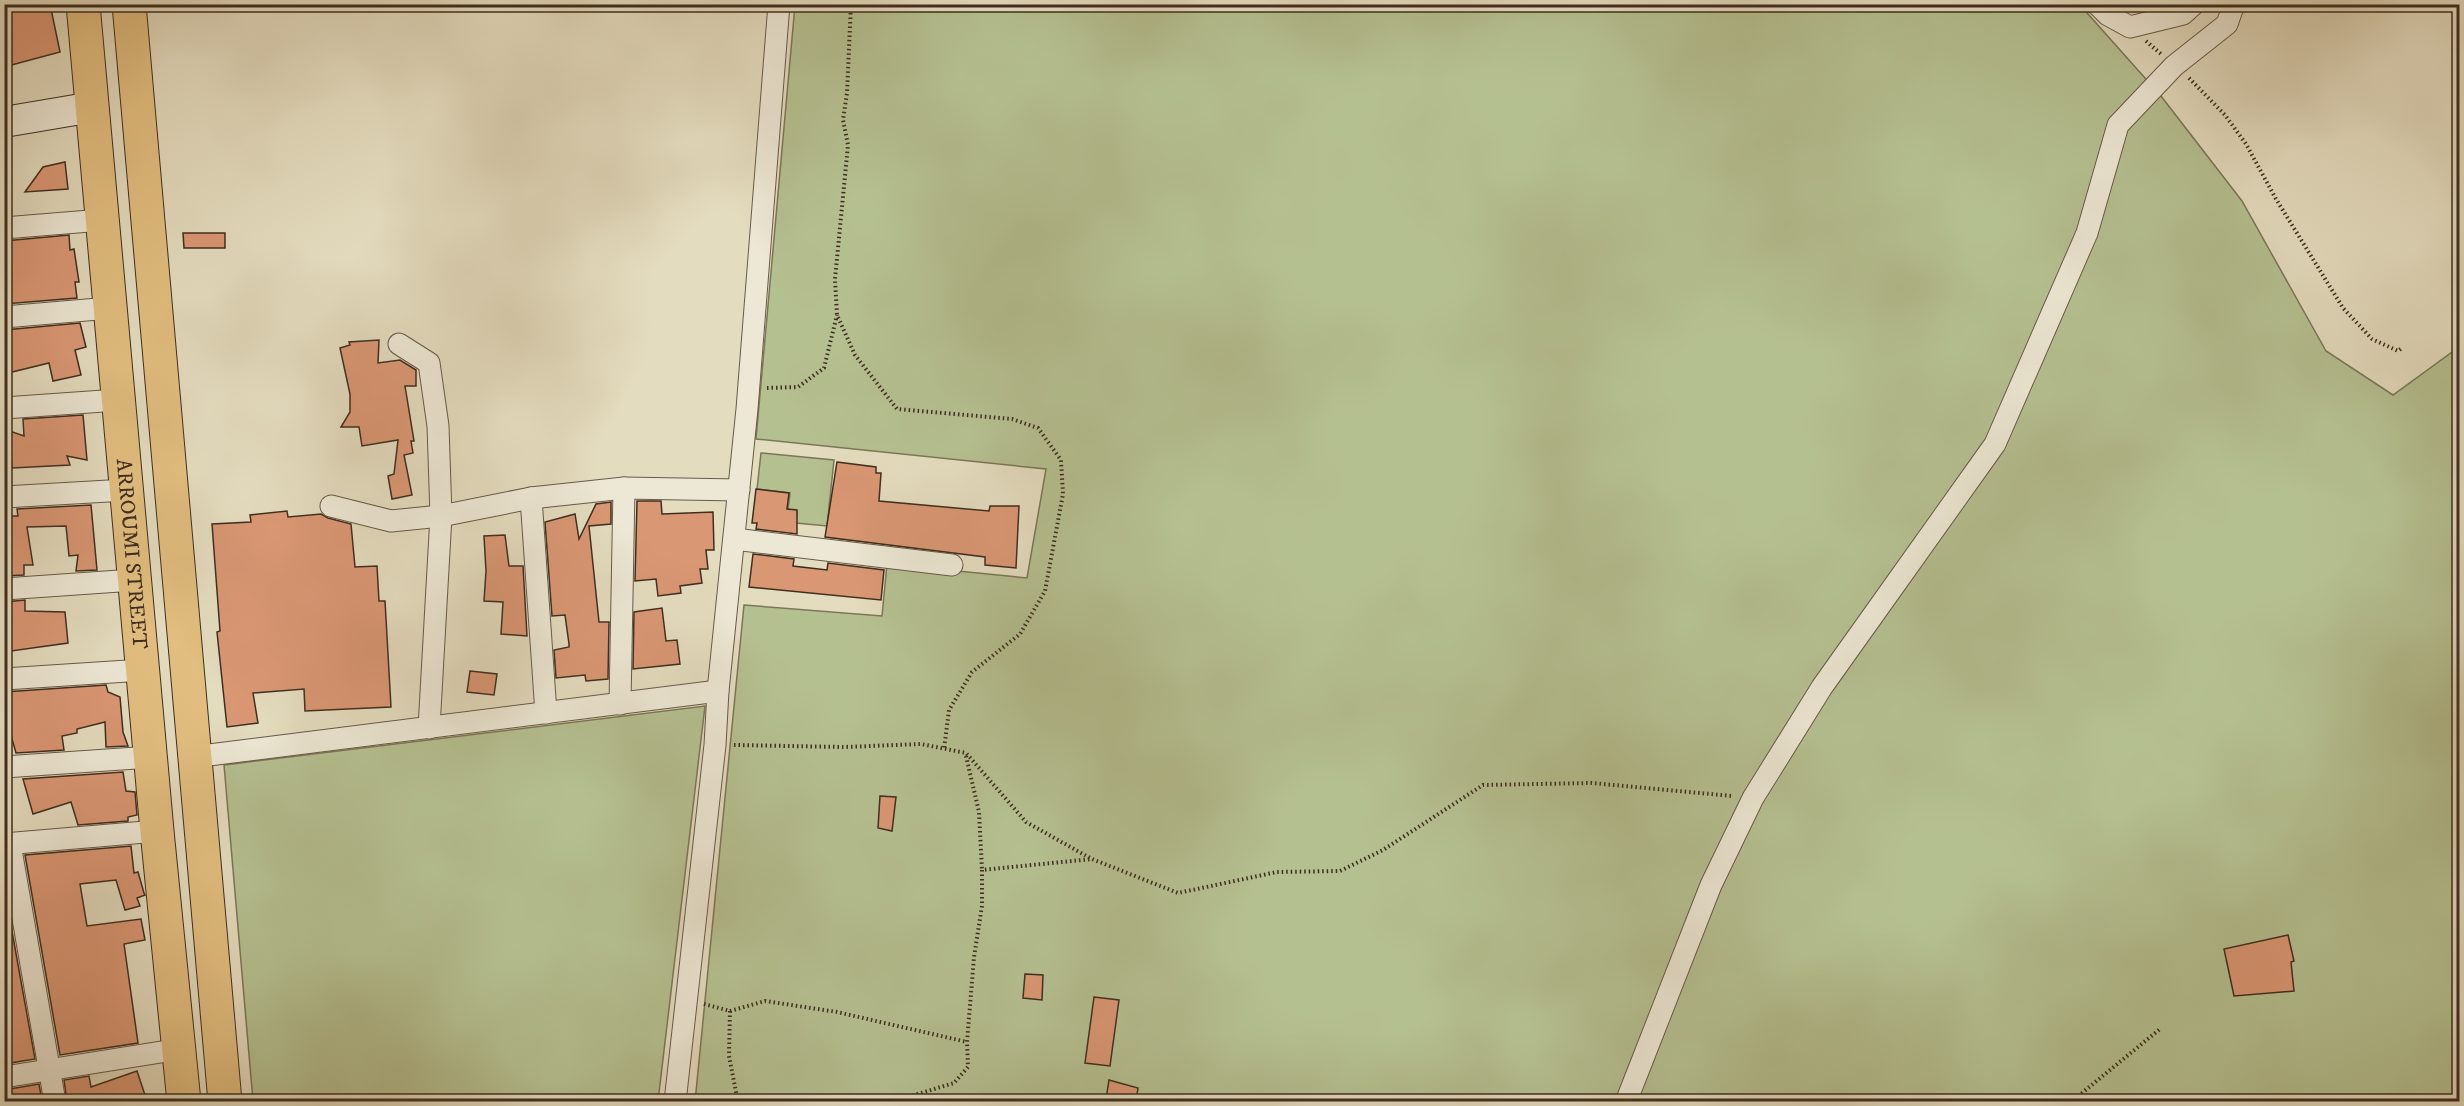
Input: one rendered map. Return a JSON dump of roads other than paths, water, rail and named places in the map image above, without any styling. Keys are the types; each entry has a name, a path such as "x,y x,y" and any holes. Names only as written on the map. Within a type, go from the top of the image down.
{"main road":[{"name":"ARROUMI STREET","path":"84,4 134,580 184,1101"},
{"name":"ARROUMI STREET","path":"129,4 225,1101"},
{"path":"4,122 93,107"}],"street":[{"path":"675,1101 716,745 718,691 749,388 779,4"},
{"path":"2097,4 2108,15 2130,27 2183,14 2194,4"},
{"path":"1626,1101 1711,885 1753,798 1822,687 1995,444 2087,233 2118,125 2174,66 2227,24 2234,4"},
{"path":"4,228 102,219"},
{"path":"4,317 110,308"},
{"path":"399,344 429,363 438,426 441,516 429,728"},
{"path":"4,408 118,400"},
{"path":"331,506 391,521 441,516 531,498 624,488 739,490"},
{"path":"620,704 624,488"},
{"path":"4,497 126,490"},
{"path":"531,498 546,713"},
{"path":"734,540 952,565"},
{"path":"4,589 134,580"},
{"path":"4,679 143,670"},
{"path":"194,757 718,691"},
{"path":"4,767 151,757"},
{"path":"55,1101 8,844 157,831"},
{"path":"4,1077 180,1049"}]}
